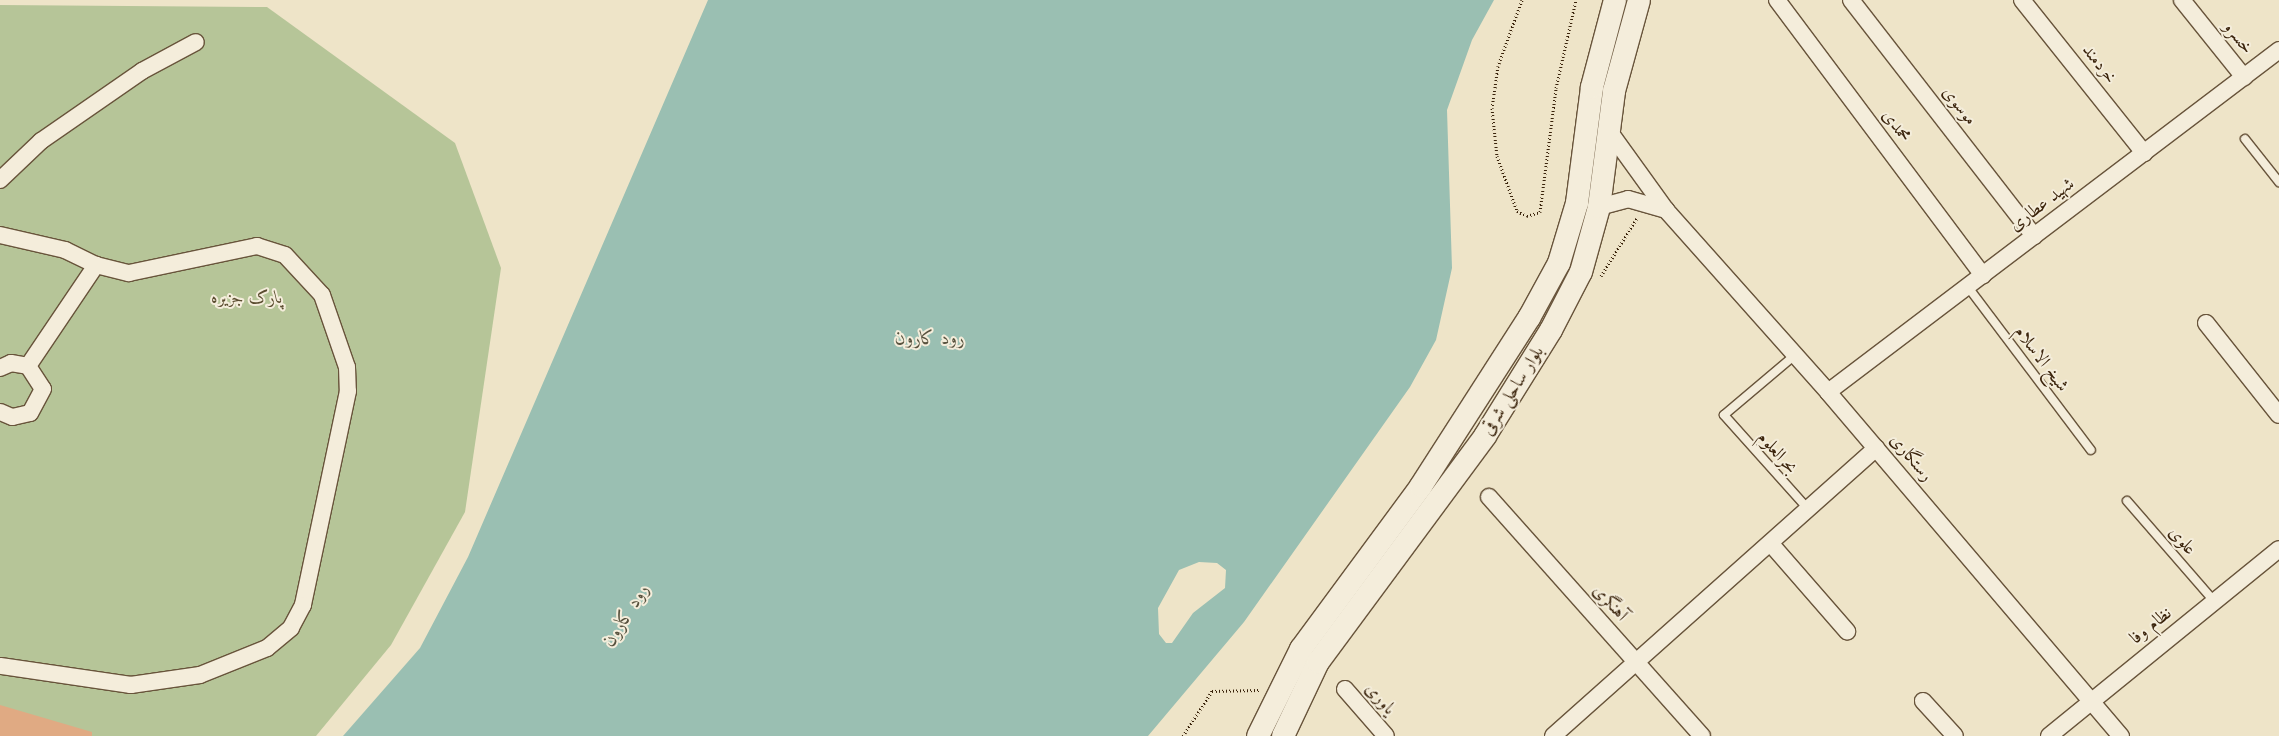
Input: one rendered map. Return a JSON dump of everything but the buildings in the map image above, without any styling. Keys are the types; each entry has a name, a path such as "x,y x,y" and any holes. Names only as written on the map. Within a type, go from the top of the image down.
{"main road":[{"name":"بلوار ساحلی شرقی","path":"1283,736 1301,671 1529,318 1559,263 1577,203 1592,87 1615,0"},
{"name":"بلوار ساحلی شرقی","path":"1258,736 1280,690 1301,671 1440,501 1551,330 1581,272 1600,207 1614,91 1639,0"}],"street":[{"name":"محمدی","path":"1777,0 1983,275"},
{"name":"موسوی","path":"1851,0 2034,236"},
{"name":"خردمند","path":"2022,0 2144,153"},
{"name":"خسرو","path":"2182,0 2244,77"},
{"path":"0,180 41,141 142,71 196,42"},
{"name":"شهید عطاری","path":"1828,392 2279,50"},
{"name":"رستگاری","path":"1609,131 1666,210 1796,355 2121,736"},
{"path":"1600,207 1628,200 1666,210"},
{"path":"0,234 65,250 96,265 129,272 257,246 285,255 322,295 342,350 348,391 303,605 291,628 267,648 224,667 169,682 92,682 0,666"},
{"path":"28,366 96,265"},
{"path":"2206,323 2279,415"},
{"path":"0,368 11,363 28,366 41,380 37,406 22,416 1,415"},
{"path":"1553,736 1638,664 1876,448"},
{"name":"آهنگری","path":"1489,497 1702,736"},
{"path":"1771,544 1847,631"},
{"name":"نظام وفا","path":"2049,736 2279,549"},
{"name":"یاوری","path":"1345,689 1386,736"},
{"path":"1922,701 1955,736"}],"lane":[{"path":"2245,139 2279,182"},
{"name":"شیخ الاسلام","path":"1968,286 2091,450"},
{"name":"بحرالعلوم","path":"1796,355 1724,415 1808,510"},
{"name":"علوی","path":"2127,501 2214,601"}],"path":[{"path":"1522,0 1498,66 1492,108 1497,156 1517,211 1527,216 1540,212 1556,88 1576,0"},
{"path":"1183,736 1212,691 1280,690"}],"green space":[{"name":"پارک جزیره","path":"0,5 267,7 455,143 501,268 465,512 391,645 316,736 0,736"}],"water":[{"name":"رود کارون","path":"708,0 1494,0 1472,40 1447,110 1452,268 1436,340 1410,387 1244,622 1148,736 343,736 420,648 468,557","holes":["1199,562 1217,563 1226,570 1225,588 1193,613 1172,643 1166,643 1159,634 1158,608 1179,570"]}]}
